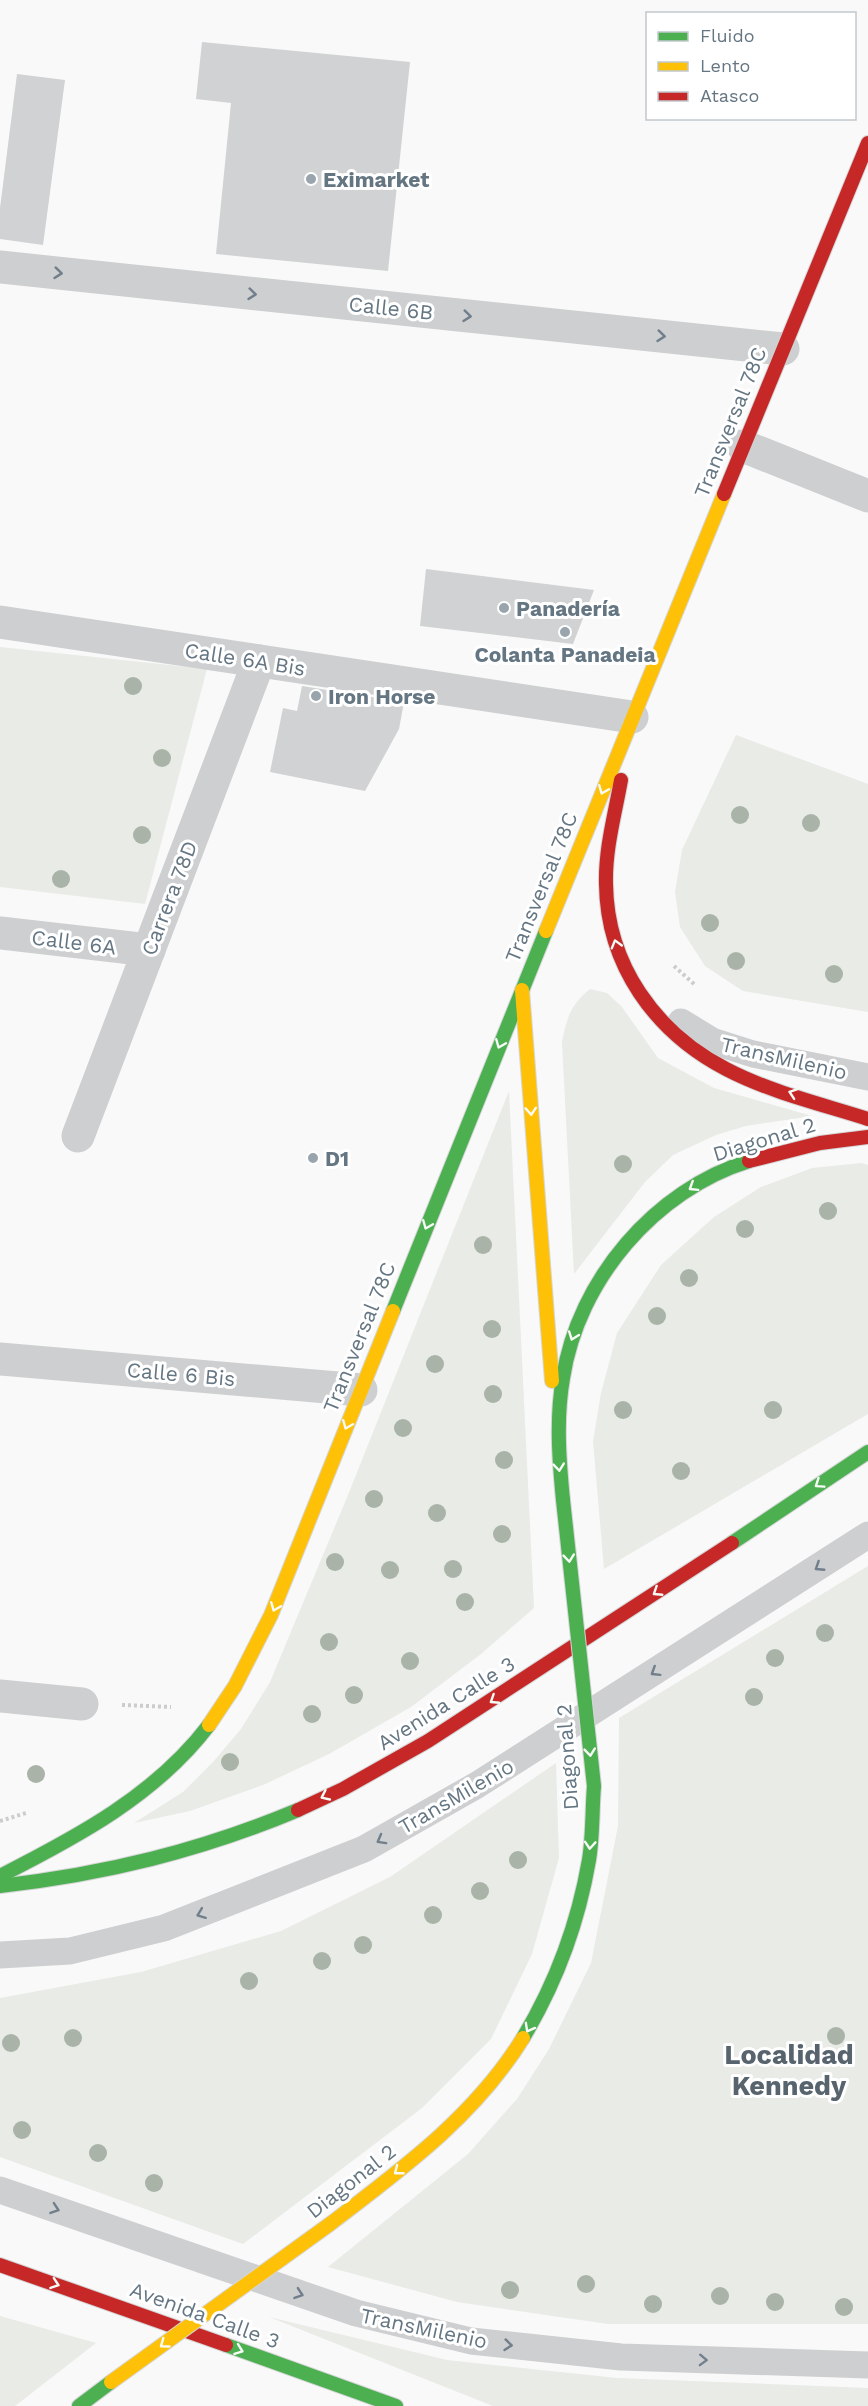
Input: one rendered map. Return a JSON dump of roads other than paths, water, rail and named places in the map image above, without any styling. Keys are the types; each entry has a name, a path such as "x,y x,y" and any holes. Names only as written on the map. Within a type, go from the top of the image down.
{"main road":[{"name":"Transversal 78C","path":"0,1876 75,1838 150,1787 184,1754 220,1710 248,1664 272,1616 632,717 783,349 861,182 868,143"},
{"name":"Transversal 78C","path":"632,717 607,860 606,885 610,921 620,955 627,976 639,997 680,1040 729,1071 868,1119"},
{"path":"522,990 556,1434"},
{"name":"Diagonal 2","path":"79,2406 330,2224 433,2144 480,2097 521,2041 549,1990 570,1939 589,1859 594,1786 556,1434 560,1385 567,1353 581,1314 608,1269 635,1234 669,1202 716,1172 818,1142 868,1137"},
{"name":"Avenida Calle 3","path":"0,1886 98,1873 160,1859 242,1832 359,1780 433,1739 868,1452"},
{"name":"Avenida Calle 3","path":"0,2265 396,2406"}],"street":[{"name":"Calle 6B","path":"0,267 783,349"},
{"path":"743,446 868,496"},
{"name":"Calle 6A Bis","path":"0,622 632,717"},
{"name":"Carrera 78D","path":"78,1136 259,661"},
{"name":"Calle 6A","path":"0,933 149,950"},
{"name":"Calle 6 Bis","path":"0,1359 361,1390"},
{"path":"0,1696 82,1704"}],"lane":[{"name":"TransMilenio","path":"639,997 712,1041 753,1054 868,1077"},
{"name":"TransMilenio","path":"0,1955 70,1951 164,1928 364,1849 477,1785 868,1535"},
{"name":"TransMilenio","path":"0,2190 356,2313 471,2341 621,2357 868,2365"}],"place":[{"name":"Eximarket","path":"311,179"},
{"name":"Panadería","path":"504,608"},
{"name":"Colanta Panadeia","path":"565,632"},
{"name":"Iron Horse","path":"316,696"},
{"name":"D1","path":"313,1158"}],"district":[{"name":"Localidad Kennedy","path":"789,2070"}]}
